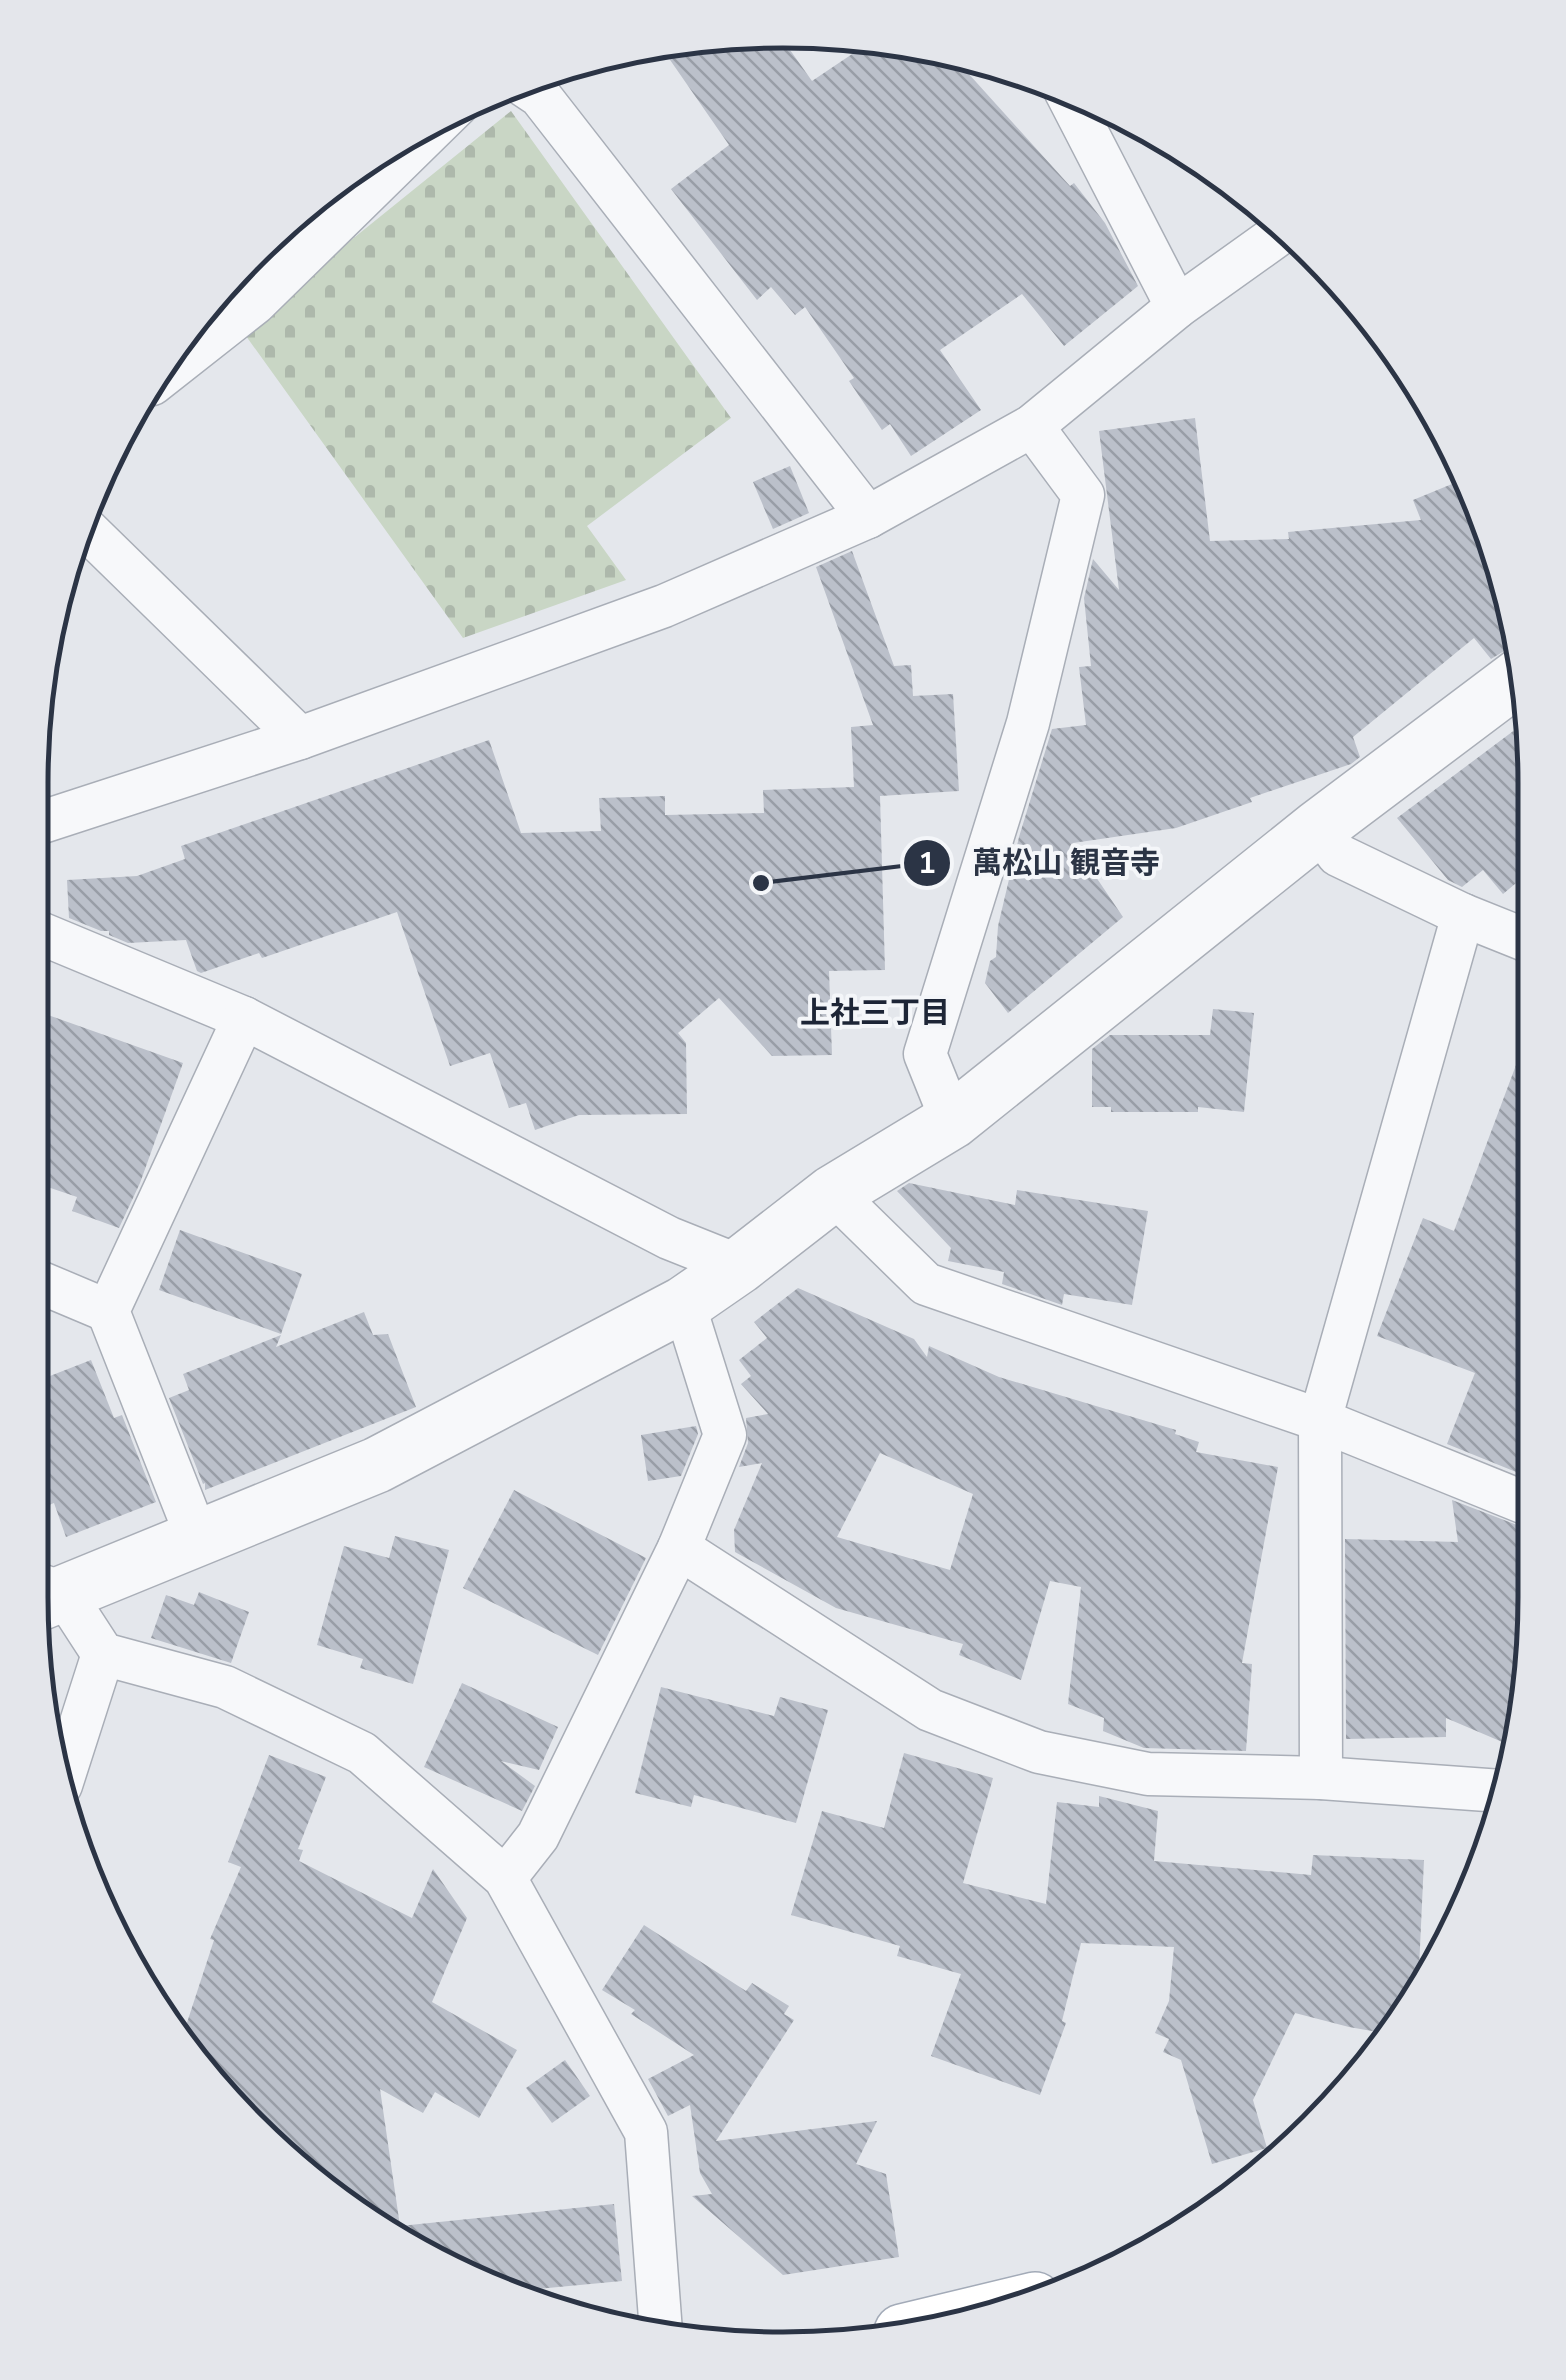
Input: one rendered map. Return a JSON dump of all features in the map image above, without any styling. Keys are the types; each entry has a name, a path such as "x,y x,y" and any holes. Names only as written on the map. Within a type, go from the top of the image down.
{"street":[{"path":"534,92 868,517"},
{"path":"1074,108 1177,308"},
{"path":"180,362 254,302 414,146"},
{"path":"48,820 300,738 664,606 868,517 1032,426 1177,308 1275,237"},
{"path":"952,1121 925,1054 1028,723 1083,494 1032,426"},
{"path":"92,534 300,738"},
{"path":"48,1592 198,1540 377,1465 684,1304 833,1193 952,1121 1318,828 1511,683"},
{"path":"1318,828 1338,855 1518,938"},
{"path":"1320,1778 1320,1420 1463,915"},
{"path":"48,936 244,1018 669,1238 739,1266"},
{"path":"108,1311 244,1018"},
{"path":"833,1193 926,1284 1320,1420 1518,1500"},
{"path":"48,1286 108,1311 198,1540"},
{"path":"505,1878 538,1836 679,1548 725,1435 684,1304"},
{"path":"679,1548 930,1710 1039,1752 1148,1774 1320,1778 1492,1790"},
{"path":"48,1600 103,1654 225,1687 362,1753 505,1878 646,2132 660,2321"},
{"path":"68,1764 103,1654"}],"green space":[{"path":"511,111 731,418 587,526 626,580 463,638 241,329"}],"building":[{"path":"789,48 812,81 856,52 967,72 1070,186 1074,183 1105,223 1138,286 1064,346 1022,294 940,350 981,410 911,456 890,424 882,430 849,381 854,378 805,307 795,315 771,287 757,300 671,189 729,145 668,57 735,49"},
{"path":"1195,418 1210,541 1289,539 1288,532 1421,520 1413,500 1454,483 1479,547 1506,650 1491,659 1474,638 1353,737 1360,757 1351,764 1176,828 1073,843 1123,917 1008,1013 985,983 990,961 996,957 998,926 1019,837 1052,729 1086,725 1079,667 1091,666 1084,598 1093,559 1119,590 1099,431"},
{"path":"790,466 809,513 773,529 753,482"},
{"path":"852,551 894,666 911,665 913,696 953,694 959,791 880,796 885,970 829,971 832,1055 772,1056 719,998 678,1033 686,1043 687,1114 579,1115 535,1130 526,1103 509,1108 490,1053 450,1066 397,912 262,958 259,953 201,973 186,940 128,943 109,935 109,931 69,918 67,880 137,876 185,859 181,846 489,740 521,833 601,831 599,798 665,796 665,815 764,813 763,790 854,787 851,727 873,725 816,567"},
{"path":"1516,729 1518,881 1503,894 1483,870 1462,887 1448,880 1397,818"},
{"path":"1213,1009 1254,1013 1244,1112 1198,1107 1198,1112 1111,1112 1111,1107 1092,1107 1092,1049 1110,1035 1210,1035"},
{"path":"48,1015 183,1063 140,1183 119,1228 72,1211 77,1197 48,1187"},
{"path":"1518,1060 1518,1473 1447,1444 1475,1373 1377,1336 1423,1218 1454,1231"},
{"path":"909,1183 1015,1205 1017,1190 1148,1211 1132,1305 1064,1294 1062,1305 1002,1284 1004,1272 948,1261 951,1248 897,1191"},
{"path":"180,1230 302,1274 281,1334 159,1290"},
{"path":"798,1288 914,1339 927,1357 929,1346 999,1377 1176,1430 1175,1434 1199,1442 1196,1452 1278,1467 1242,1663 1252,1664 1246,1751 1144,1748 1103,1731 1104,1718 1068,1704 1081,1587 1050,1581 1021,1680 959,1655 963,1644 836,1608 735,1552 734,1530 762,1463 739,1467 748,1443 746,1418 768,1414 741,1384 751,1376 739,1360 767,1338 754,1322","holes":["880,1453 973,1494 950,1570 837,1537"]},
{"path":"364,1312 373,1335 388,1334 416,1407 205,1490 169,1398 189,1390 183,1374 281,1335 276,1347"},
{"path":"91,1360 114,1418 122,1415 156,1502 66,1537 54,1503 48,1505 48,1377"},
{"path":"696,1426 698,1434 681,1476 648,1481 641,1435"},
{"path":"514,1490 646,1558 598,1655 463,1588"},
{"path":"1452,1500 1518,1525 1517,1645 1503,1742 1446,1718 1446,1737 1346,1739 1345,1539 1458,1542"},
{"path":"395,1536 449,1550 413,1684 360,1668 363,1659 317,1645 344,1546 389,1558"},
{"path":"199,1592 249,1612 231,1663 151,1638 166,1595 194,1605"},
{"path":"462,1683 558,1727 539,1770 501,1761 535,1786 522,1811 424,1767"},
{"path":"661,1687 774,1716 780,1697 828,1710 796,1823 694,1795 691,1807 635,1793"},
{"path":"904,1753 993,1778 963,1883 1046,1904 1057,1802 1099,1807 1099,1796 1158,1811 1154,1861 1311,1875 1313,1855 1424,1860 1419,1966 1376,2032 1295,2013 1253,2100 1267,2148 1212,2164 1181,2060 1163,2052 1169,2039 1155,2033 1169,2001 1174,1947 1081,1943 1062,2021 1066,2023 1040,2095 931,2056 961,1974 897,1956 900,1946 791,1915 822,1811 884,1828"},
{"path":"269,1755 326,1777 298,1849 303,1850 299,1861 412,1918 433,1869 467,1918 432,2002 517,2050 479,2118 435,2092 423,2113 380,2089 400,2225 335,2181 298,2150 230,2082 186,2027 214,1940 210,1939 241,1867 228,1862"},
{"path":"644,1925 746,1991 752,1983 789,2006 784,2014 794,2020 716,2141 877,2121 856,2164 886,2174 899,2257 783,2275 692,2196 712,2194 700,2173 690,2105 668,2116 648,2079 694,2055 602,1990"},
{"path":"565,2060 590,2096 552,2123 526,2088"},
{"path":"614,2204 622,2281 536,2289 458,2257 402,2226"}],"place":[{"name":"萬松山 観音寺","path":"761,883"}],"district":[{"name":"上社三丁目","path":"875,1013"}]}
